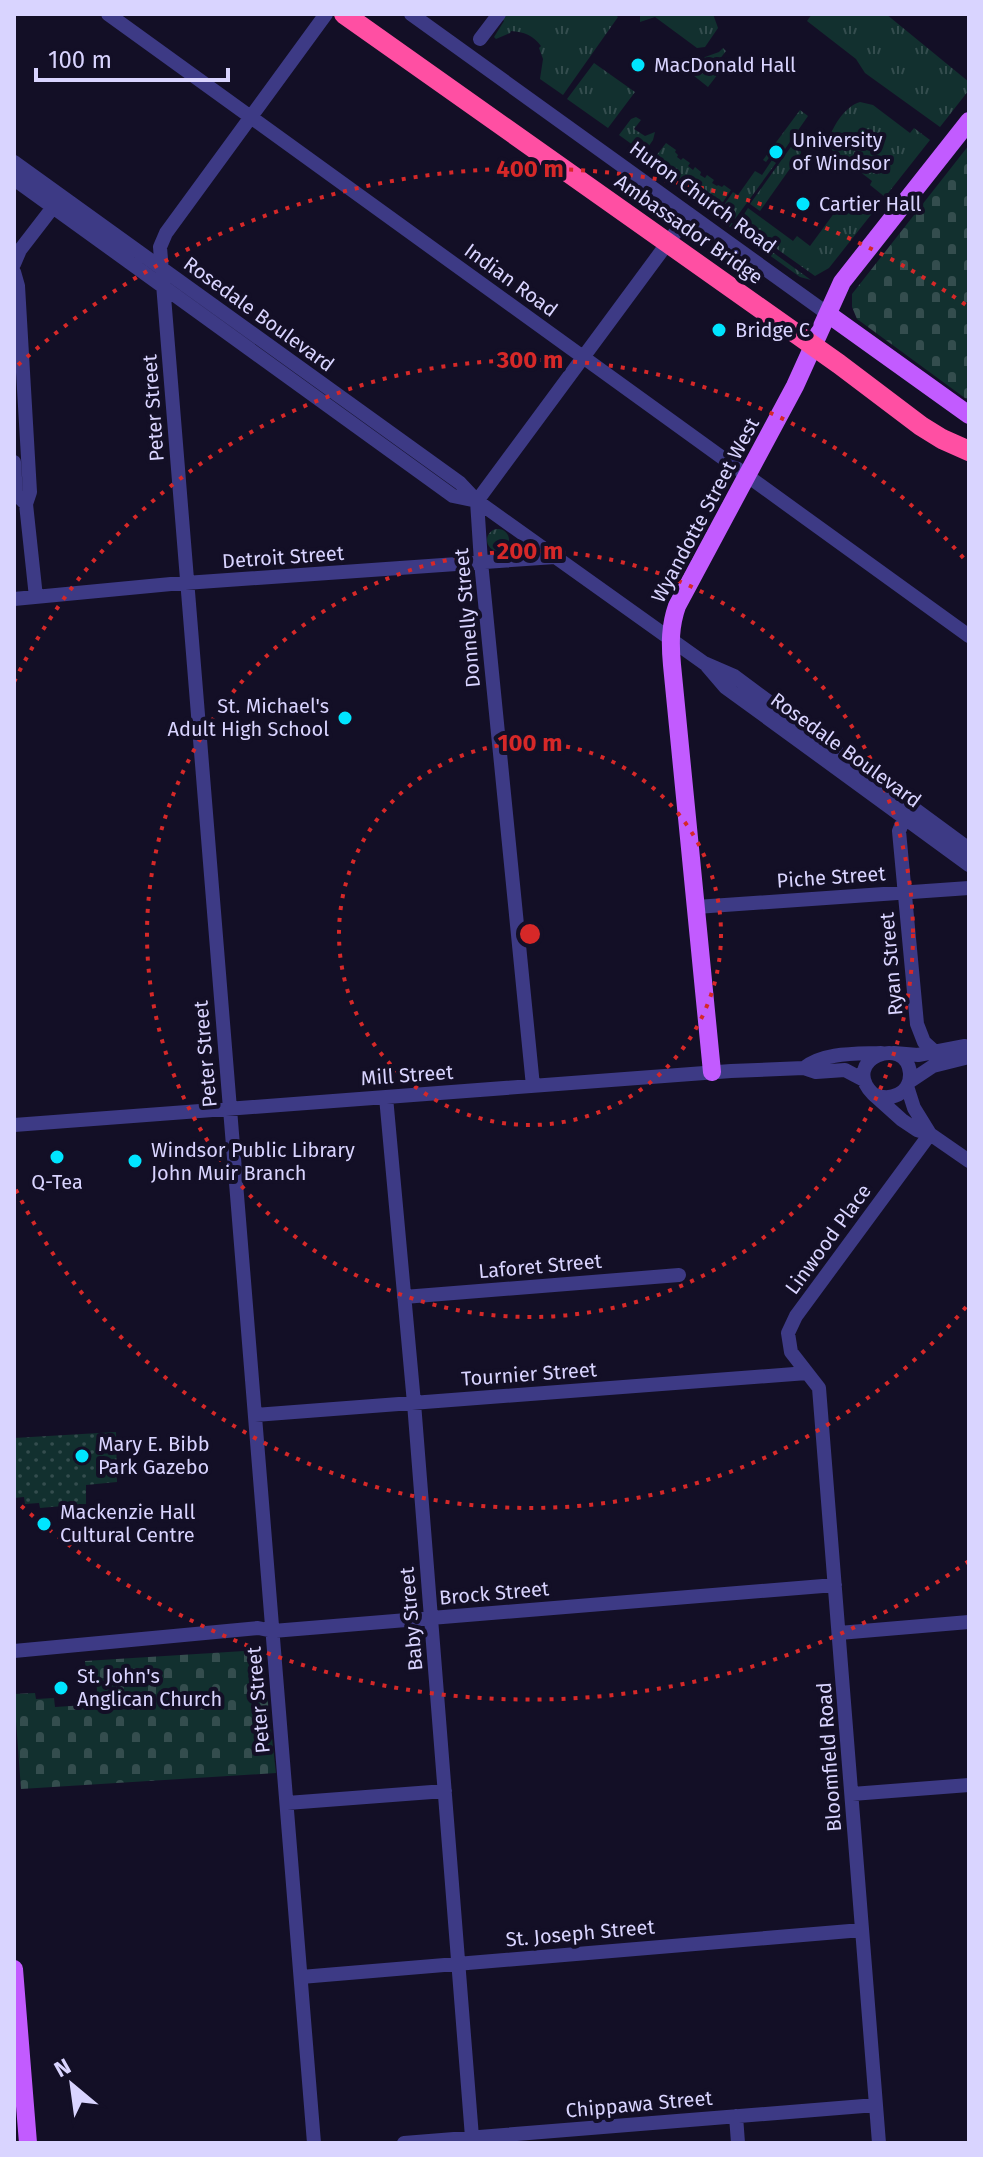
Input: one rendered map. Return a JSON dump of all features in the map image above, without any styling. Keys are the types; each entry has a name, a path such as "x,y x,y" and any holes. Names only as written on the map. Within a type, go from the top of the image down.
{"highway":[{"name":"Ambassador Bridge","path":"344,14 813,345 921,426 969,451"}],"main road":[{"name":"Wyandotte Street West","path":"712,1072 670,639 671,622 795,386 842,282 969,121"},
{"name":"Huron Church Road","path":"828,314 969,415"},
{"path":"14,1969 28,2143"}],"street":[{"name":"Indian Road","path":"108,14 969,636"},
{"name":"Peter Street","path":"314,2143 160,247 166,233 326,14"},
{"name":"Huron Church Road","path":"411,14 828,314"},
{"path":"480,39 499,14"},
{"name":"Rosedale Boulevard","path":"14,162 58,202 164,287 453,496 477,501"},
{"name":"Rosedale Boulevard","path":"14,179 58,202 163,269 460,483 477,501 704,663 725,687 907,812 969,849"},
{"path":"14,264 20,250 58,202"},
{"path":"477,501 689,214"},
{"path":"14,272 18,286 30,492 26,504 36,597"},
{"path":"14,462 16,494 26,504"},
{"name":"Donnelly Street","path":"477,501 533,1086"},
{"name":"Detroit Street","path":"14,599 555,557"},
{"name":"Rosedale Boulevard","path":"907,812 969,865"},
{"name":"Ryan Street","path":"907,812 899,831 917,1024 924,1042 934,1051"},
{"name":"Piche Street","path":"696,907 969,888"},
{"name":"Ryan Street","path":"887,1053 909,1041 917,1024"},
{"name":"Mill Street","path":"804,1068 813,1060 844,1055 918,1055 969,1047"},
{"path":"930,1134 914,1108 907,1064 898,1055 877,1055 868,1062 864,1074 866,1086 902,1120 930,1134 969,1161"},
{"path":"873,1094 889,1098 900,1094 908,1084 933,1066 969,1057"},
{"name":"Mill Street","path":"14,1125 712,1072 804,1068 816,1072 845,1070 864,1080"},
{"name":"Baby Street","path":"386,1097 414,1403 472,2137"},
{"name":"Linwood Place","path":"807,1373 791,1352 788,1333 796,1316 930,1134"},
{"name":"Laforet Street","path":"404,1297 679,1275"},
{"name":"Tournier Street","path":"255,1415 807,1373"},
{"name":"Bloomfield Road","path":"807,1373 819,1388 879,2143"},
{"name":"Brock Street","path":"14,1651 258,1628 273,1631 835,1585"},
{"path":"839,1633 969,1622"},
{"path":"852,1794 969,1785"},
{"path":"287,1803 445,1791"},
{"name":"St. Joseph Street","path":"301,1977 862,1930"},
{"name":"Chippawa Street","path":"404,2143 455,2141 472,2137 596,2135 736,2116 876,2105"},
{"path":"736,2116 738,2143"}],"green space":[{"path":"505,14 614,14 618,17 563,95 540,79 543,59 541,46 535,39 511,31 496,39 494,37"},
{"path":"640,14 713,14 718,28 705,47 697,48 655,17 640,22"},
{"path":"812,14 886,14 969,82 969,90 940,127 865,73 856,59 807,21"},
{"path":"723,48 726,51 715,65 721,70 708,87 693,75 705,57"},
{"path":"594,63 635,92 608,128 567,99"},
{"path":"860,102 873,105 910,133 914,128 930,140 885,197 870,185 872,181 833,151 831,148 837,145 836,142 829,143 839,119"},
{"path":"800,110 808,116 778,159 771,155 766,162 763,160"},
{"path":"636,117 641,120 634,129 645,136 655,132 644,153 619,135"},
{"path":"798,137 801,153 760,211 750,204"},
{"path":"666,143 676,150 677,157 690,163 688,166 693,170 695,167 701,172 700,175 714,180 712,183 731,190 719,208 653,160"},
{"path":"969,145 969,401 857,319 852,307 852,294"},
{"path":"772,160 776,163 735,219 721,209 733,192 738,195 755,171 762,175"},
{"path":"855,196 874,211 829,268 815,276 739,222 748,208 793,241 797,236 810,246 846,197 852,201"},
{"path":"713,209 811,280 800,277 709,212"},
{"path":"494,529 502,529 509,540 502,551 494,551 487,544 487,536"},
{"path":"116,1432 117,1482 86,1485 86,1504 40,1508 39,1503 25,1504 24,1497 14,1498 14,1438"},
{"path":"262,1650 276,1773 21,1789 14,1694 35,1693 36,1699 54,1698 55,1707 86,1705 88,1693 97,1692 96,1673 86,1673 85,1661"}],"place":[{"name":"MacDonald Hall","path":"638,65"},
{"name":"University of Windsor","path":"776,152"},
{"name":"Cartier Hall","path":"803,204"},
{"name":"Bridge C","path":"719,330"},
{"name":"St. Michael's Adult High School","path":"345,718"},
{"name":"Q-Tea","path":"57,1157"},
{"name":"Windsor Public Library John Muir Branch","path":"135,1161"},
{"name":"Mary E. Bibb Park Gazebo","path":"82,1456"},
{"name":"Mackenzie Hall Cultural Centre","path":"44,1524"},
{"name":"St. John's Anglican Church","path":"61,1688"}]}
